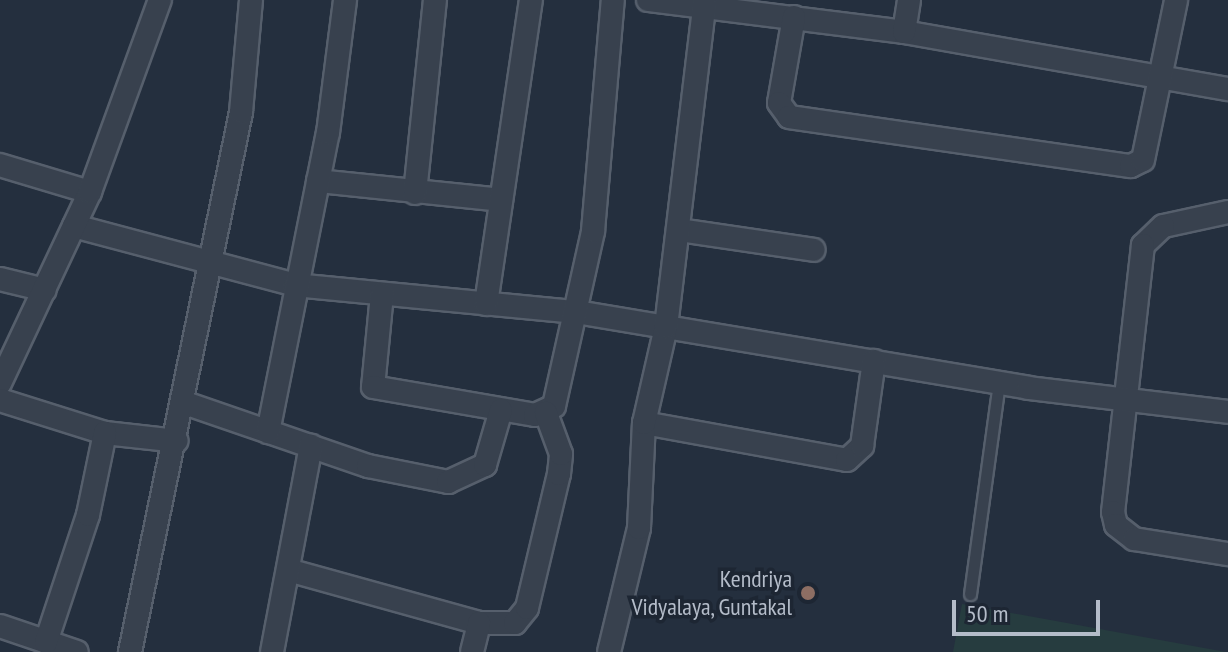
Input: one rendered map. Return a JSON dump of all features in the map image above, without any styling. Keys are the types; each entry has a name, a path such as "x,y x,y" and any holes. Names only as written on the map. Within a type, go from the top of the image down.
{"street":[{"path":"0,383 6,354 45,290 90,192 160,0"},
{"path":"130,652 177,441 205,265 241,112 251,0"},
{"path":"268,432 318,181 345,0"},
{"path":"415,193 435,0"},
{"path":"486,304 531,0"},
{"path":"382,294 373,387 501,410 546,413 554,406 593,231 613,0"},
{"path":"648,0 808,12 1228,89"},
{"path":"904,32 909,0"},
{"path":"808,12 779,103 789,117 1131,166 1143,160 1176,0"},
{"path":"609,652 639,528 644,423 666,327 704,3"},
{"path":"0,165 90,192"},
{"path":"318,181 501,200"},
{"path":"1228,212 1163,226 1143,245 1116,525 1134,539 1228,554"},
{"path":"74,226 205,265 295,285 576,312 999,383 1228,412"},
{"path":"679,230 814,250"},
{"path":"0,279 45,290"},
{"path":"644,423 847,460 862,446 874,361"},
{"path":"0,400 105,433 177,441"},
{"path":"182,402 368,466 448,482 467,479 485,465 501,410"},
{"path":"288,570 479,623 515,623 527,608 559,474 561,454 546,413"},
{"path":"46,642 88,515 105,433"},
{"path":"272,652 311,446"},
{"path":"472,652 479,623"},
{"path":"0,626 77,652"}],"lane":[{"path":"970,594 999,383"}],"green space":[{"path":"962,604 1226,652 953,652"}],"place":[{"name":"Kendriya Vidyalaya, Guntakal","path":"808,593"}]}
